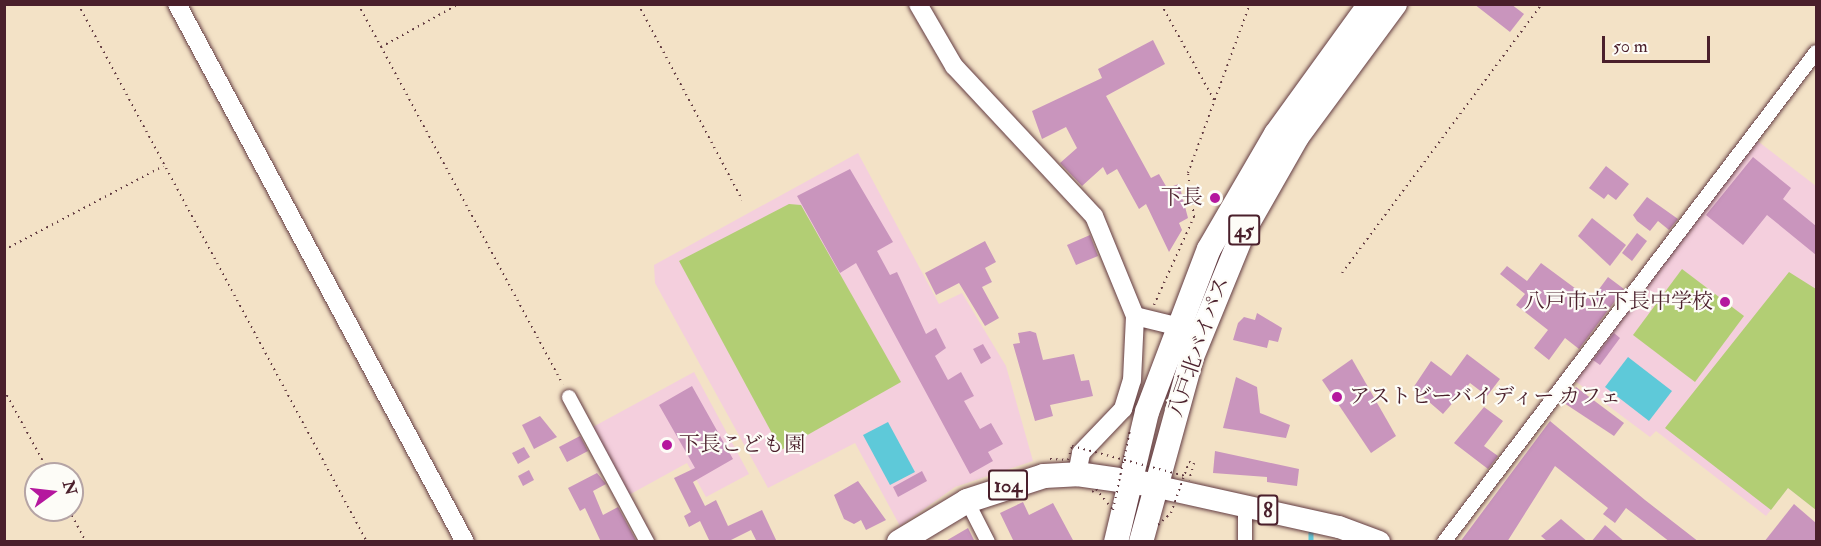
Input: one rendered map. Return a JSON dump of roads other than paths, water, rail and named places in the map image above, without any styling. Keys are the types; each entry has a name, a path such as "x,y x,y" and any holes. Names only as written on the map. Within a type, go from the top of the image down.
{"highway":[{"name":"八戸北バイパス","path":"1126,470 1176,326 1241,189 1370,4"},
{"name":"八戸北バイパス","path":"1154,486 1192,357 1244,230 1297,137 1395,4"},
{"name":"104","path":"899,542 967,501 1025,481 1085,483 1126,470 1154,486"},
{"name":"45","path":"1116,542 1126,470"},
{"name":"45","path":"1141,542 1154,486"}],"main road":[{"name":"8","path":"1154,486 1245,504 1378,542"}],"street":[{"path":"177,4 465,542"},
{"path":"918,4 954,66 1094,216 1140,319 1132,380 1123,409 1081,453 1085,483"},
{"path":"1444,542 1816,52"},
{"path":"1140,319 1176,326"},
{"path":"569,398 647,542"},
{"path":"967,501 988,542"},
{"path":"1245,504 1245,542"}],"water":[{"path":"1628,357 1672,391 1649,421 1605,387"},
{"path":"888,422 915,472 890,485 863,435"}],"waterway":[{"path":"1311,533 1311,542"}],"place":[{"name":"下長","path":"1215,198"},
{"name":"八戸市立下長中学校","path":"1725,302"},
{"name":"アストビーバイディー カフェ","path":"1337,397"},
{"name":"下長こども園","path":"667,445"}]}
